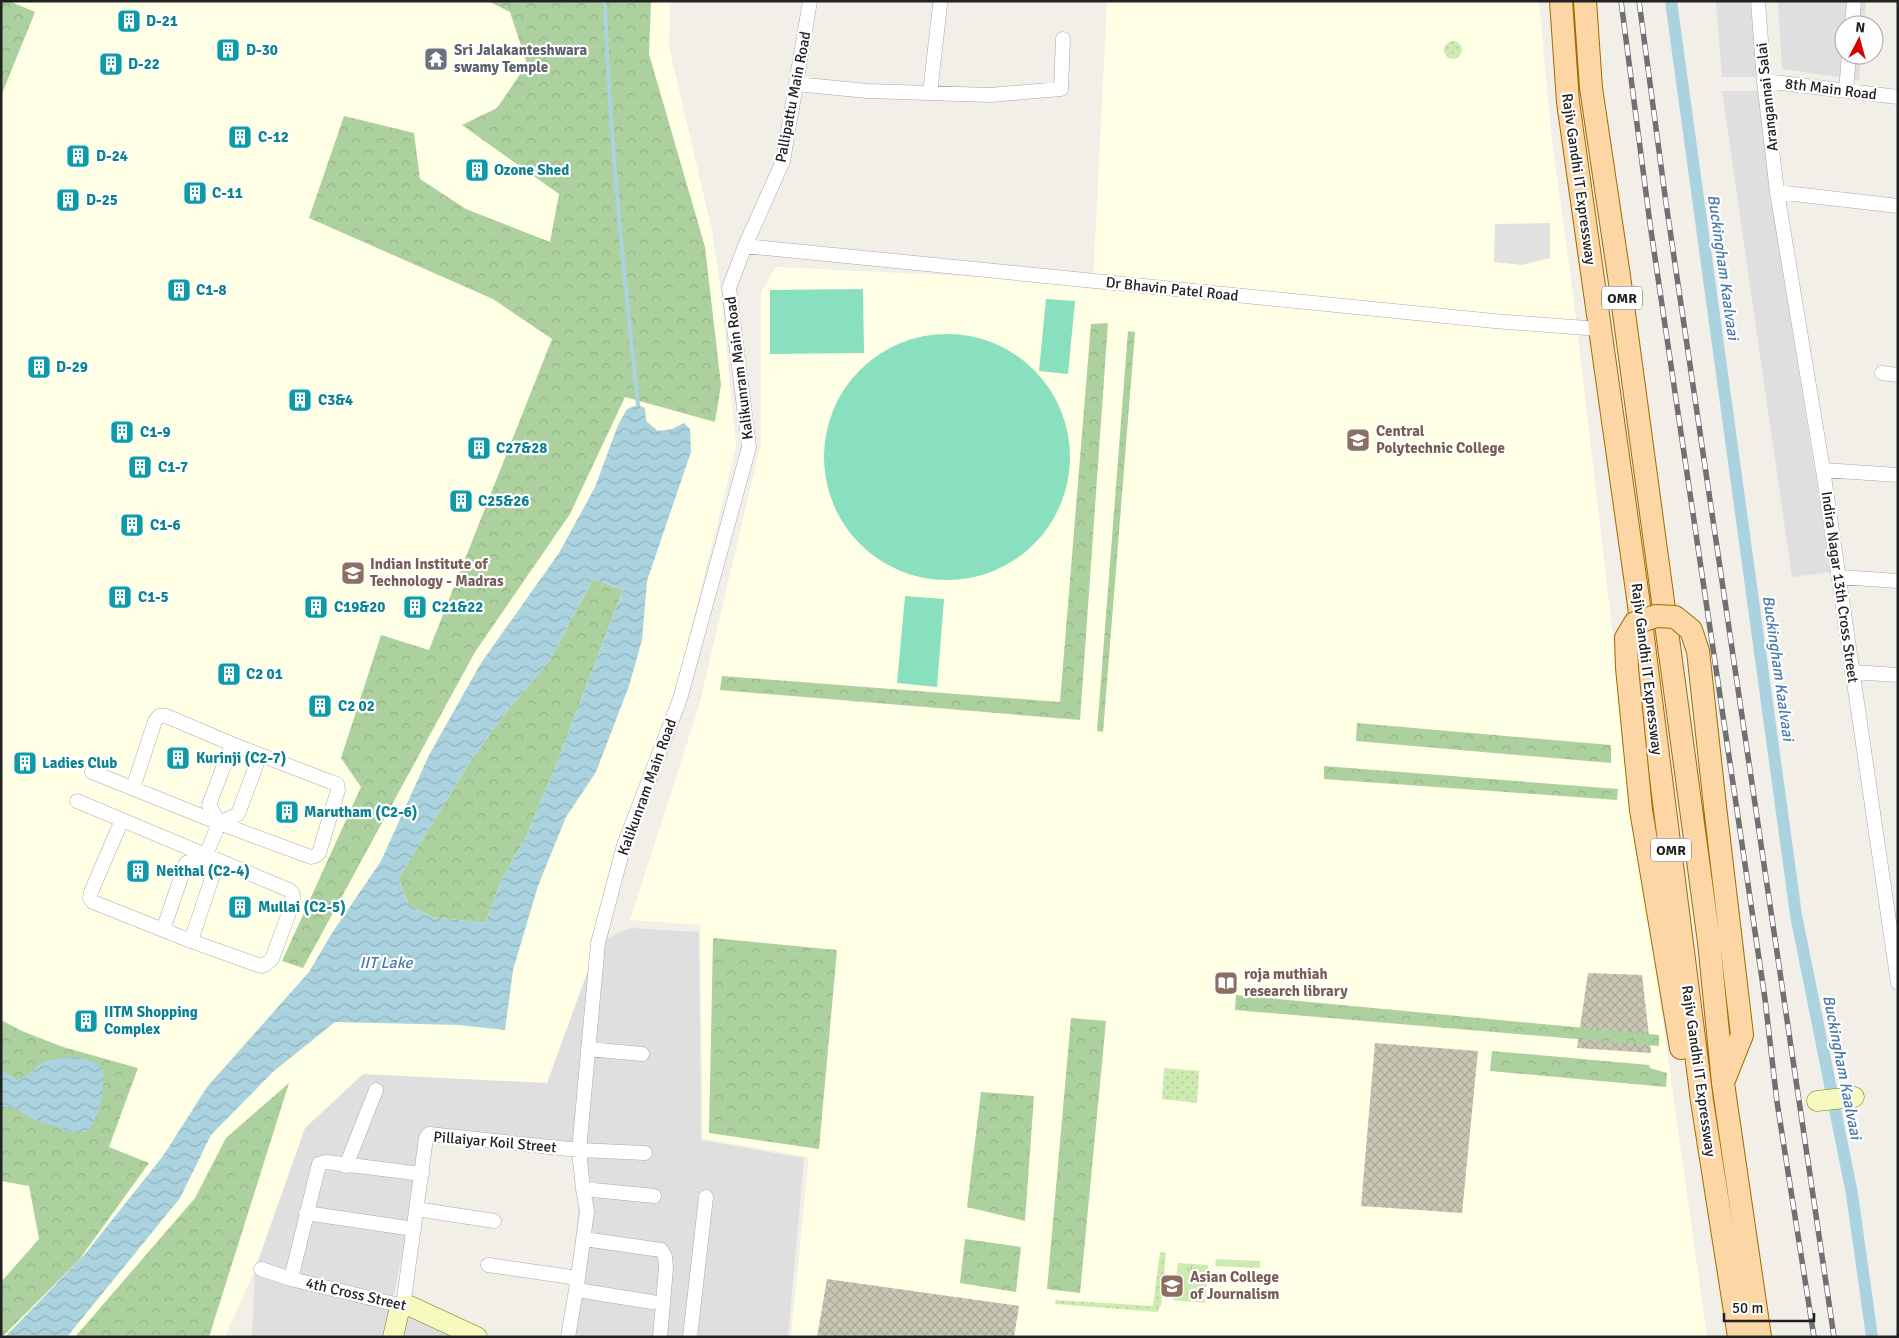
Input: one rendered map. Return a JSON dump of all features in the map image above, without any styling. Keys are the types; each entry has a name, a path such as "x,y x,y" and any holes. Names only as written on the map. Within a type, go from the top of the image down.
{"main road":[{"name":"Rajiv Gandhi IT Expressway","path":"1561,1 1568,102 1638,598 1702,1101 1739,1337"},
{"name":"Rajiv Gandhi IT Expressway","path":"1585,1 1591,88 1619,276 1707,933 1723,1083 1760,1337"},
{"path":"1702,1101 1682,1051 1641,810 1627,668 1626,638 1635,622 1656,616 1676,617 1691,630 1698,652 1742,1035 1723,1083"}],"street":[{"name":"Pallipattu Main Road","path":"745,246 783,160 810,1"},
{"name":"Arangannai Salai","path":"1758,1 1764,81 1778,192"},
{"path":"1853,15 1854,1"},
{"path":"930,93 940,5"},
{"path":"796,84 867,91 990,95 1062,89 1063,39"},
{"path":"1846,91 1848,65"},
{"name":"8th Main Road","path":"1764,81 1898,97"},
{"path":"1778,192 1898,206"},
{"name":"Indira Nagar 13th Cross Street","path":"1778,192 1823,470 1894,942 1898,983"},
{"name":"Dr Bhavin Patel Road","path":"745,246 1494,321 1600,329"},
{"name":"Kalikunram Main Road","path":"570,1336 587,1211 579,1150 598,943 624,845 680,699 749,448 730,288 745,246"},
{"path":"1882,373 1898,375"},
{"path":"1823,470 1898,475"},
{"path":"1839,576 1898,581"},
{"path":"1852,672 1898,675"},
{"path":"92,772 219,823 310,857 316,856 319,853 338,790 337,784 232,744 166,716 159,716 155,721 132,788"},
{"path":"219,823 209,806 232,744"},
{"path":"191,941 213,875 206,855 219,823 238,814 260,755"},
{"path":"77,801 289,890 293,894 293,902 272,959 261,966 191,941 93,902 90,898 91,892 122,820"},
{"path":"164,930 186,863 206,855"},
{"path":"588,1049 642,1054"},
{"path":"346,1166 376,1090"},
{"path":"1817,1101 1854,1097"},
{"name":"Pillaiyar Koil Street","path":"402,1306 426,1138 429,1134 579,1150 645,1153"},
{"path":"291,1279 319,1164 326,1162 422,1174"},
{"path":"583,1189 654,1196"},
{"path":"690,1337 706,1197"},
{"path":"416,1209 494,1221"},
{"path":"306,1213 414,1229"},
{"path":"584,1239 661,1250 665,1257 666,1268 660,1337"},
{"path":"488,1265 652,1302"},
{"name":"4th Cross Street","path":"261,1269 291,1279 402,1306 410,1306 477,1337"},
{"path":"393,1337 402,1306"}],"shaded area":[{"name":"Indian Institute of Technology - Madras","path":"1,1 670,1 669,47 712,231 720,284 736,447 674,699 587,973 547,1083 363,1074 305,1128 255,1269 225,1337 1,1337"},
{"path":"1107,1 1539,1 1551,133 1573,294 1633,808 1707,1337 791,1337 809,1157 703,1139 700,925 630,920 699,706 761,443 761,292 776,267 1093,282"},
{"path":"1716,1 1754,1 1759,77 1722,77"},
{"path":"1778,1 1866,1 1865,15 1834,15 1834,65 1860,65 1859,80 1782,69"},
{"path":"1722,91 1758,91 1771,198 1831,572 1792,577"},
{"path":"1550,223 1550,258 1522,265 1494,262 1495,224"},
{"path":"613,897 608,938 630,928 699,932 701,1140 804,1158 788,1337 567,1337 583,1156 426,1141 385,1337 252,1337 255,1269 306,1070"},
{"path":"1588,973 1642,975 1651,1053 1577,1048"},
{"path":"1375,1043 1478,1051 1462,1213 1361,1206"},
{"path":"827,1279 1019,1306 1014,1337 817,1337"},
{"path":"404,1308 470,1337 396,1337"}],"green space":[{"path":"1,1 9,1 35,12 1,96"},
{"path":"488,1 651,1 649,54 705,247 721,385 715,422 625,397 570,514 475,652 303,968 282,961 361,787 341,758 381,635 429,650 552,339 493,299 309,218 344,116 414,133 420,179 466,209 550,242 559,194 462,125 497,108 527,64 510,12"},
{"path":"1449,41 1457,41 1462,46 1460,57 1449,59 1444,54 1444,46"},
{"path":"863,289 864,353 770,354 770,290"},
{"path":"1046,299 1075,301 1068,374 1039,371"},
{"path":"1108,323 1080,720 720,690 722,676 1060,702 1091,324"},
{"path":"1128,331 1135,332 1103,732 1097,731"},
{"path":"947,334 983,339 1015,355 1034,370 1049,389 1065,421 1070,457 1065,493 1049,525 1034,544 1015,559 983,575 947,580 911,575 879,559 860,544 845,525 829,493 824,457 829,421 845,389 860,370 879,355 911,339"},
{"path":"593,579 623,590 527,835 502,879 485,923 432,917 409,905 398,879 471,760 507,711 549,661"},
{"path":"905,596 944,599 937,687 897,683"},
{"path":"1357,723 1611,745 1611,763 1356,741"},
{"path":"1324,766 1618,789 1617,800 1324,779"},
{"path":"713,938 837,950 819,1149 709,1133"},
{"path":"1236,995 1659,1035 1659,1046 1235,1010"},
{"path":"1071,1018 1106,1021 1080,1293 1047,1289"},
{"path":"1,1020 22,1031 63,1047 138,1068 109,1147 149,1163 79,1260 2,1337 1,1282 39,1239 29,1186 1,1181"},
{"path":"1492,1051 1649,1065 1650,1068 1667,1073 1666,1087 1490,1071"},
{"path":"1164,1068 1199,1071 1197,1103 1162,1099"},
{"path":"289,1083 209,1337 75,1337 195,1198 226,1138"},
{"path":"981,1092 1034,1096 1025,1221 967,1207"},
{"path":"965,1239 1021,1247 1016,1292 960,1283"},
{"path":"1160,1252 1166,1253 1161,1306 1158,1312 1055,1304 1056,1300 1153,1306"},
{"path":"1216,1259 1260,1261 1260,1268 1215,1266"},
{"path":"1178,1263 1208,1265 1205,1303 1173,1300"}],"water":[{"name":"IIT Lake","path":"638,405 645,408 646,421 658,431 672,429 684,423 690,429 691,452 647,581 642,640 629,686 596,772 566,817 538,886 513,970 505,1030 458,1025 335,1022 274,1071 211,1135 180,1198 67,1337 5,1337 85,1254 163,1156 207,1087 309,972 332,933 381,861 429,755 481,663 559,553 595,487 618,425 627,409","holes":["593,579 623,590 527,835 502,879 485,923 432,917 409,905 398,879 471,760 507,711 549,661"]},
{"path":"77,1057 94,1062 103,1070 103,1085 99,1108 94,1122 86,1132 69,1132 62,1128 36,1121 17,1109 1,1106 1,1070 17,1080 45,1062"}],"waterway":[{"path":"603,1 605,7 610,107 618,206 638,405"},
{"name":"Buckingham Kaalvaai","path":"1671,1 1796,915 1852,1194 1872,1337"}],"railway":[{"path":"1621,1 1650,224 1765,999 1777,1102 1814,1337"},
{"path":"1639,1 1666,203 1834,1337"}],"place":[{"name":"D-21","path":"129,21"},
{"name":"D-30","path":"228,50"},
{"name":"Sri Jalakanteshwara swamy Temple","path":"436,59"},
{"name":"D-22","path":"111,64"},
{"name":"C-12","path":"240,137"},
{"name":"D-24","path":"78,156"},
{"name":"Ozone Shed","path":"477,170"},
{"name":"C-11","path":"195,193"},
{"name":"D-25","path":"68,200"},
{"name":"C1-8","path":"179,290"},
{"name":"D-29","path":"39,367"},
{"name":"C3&4","path":"300,400"},
{"name":"C1-9","path":"122,432"},
{"name":"Central Polytechnic College","path":"1358,440"},
{"name":"C27&28","path":"479,448"},
{"name":"C1-7","path":"140,467"},
{"name":"C25&26","path":"461,501"},
{"name":"C1-6","path":"132,525"},
{"name":"Indian Institute of Technology - Madras","path":"353,573"},
{"name":"C1-5","path":"120,597"},
{"name":"C19&20","path":"316,607"},
{"name":"C21&22","path":"415,607"},
{"name":"C2 01","path":"229,674"},
{"name":"C2 02","path":"320,706"},
{"name":"Kurinji (C2-7)","path":"178,758"},
{"name":"Ladies Club","path":"25,763"},
{"name":"Marutham (C2-6)","path":"287,812"},
{"name":"Neithal (C2-4)","path":"138,871"},
{"name":"Mullai (C2-5)","path":"240,907"},
{"name":"roja muthiah research library","path":"1226,983"},
{"name":"IITM Shopping Complex","path":"86,1021"},
{"name":"Asian College of Journalism","path":"1172,1286"}]}
